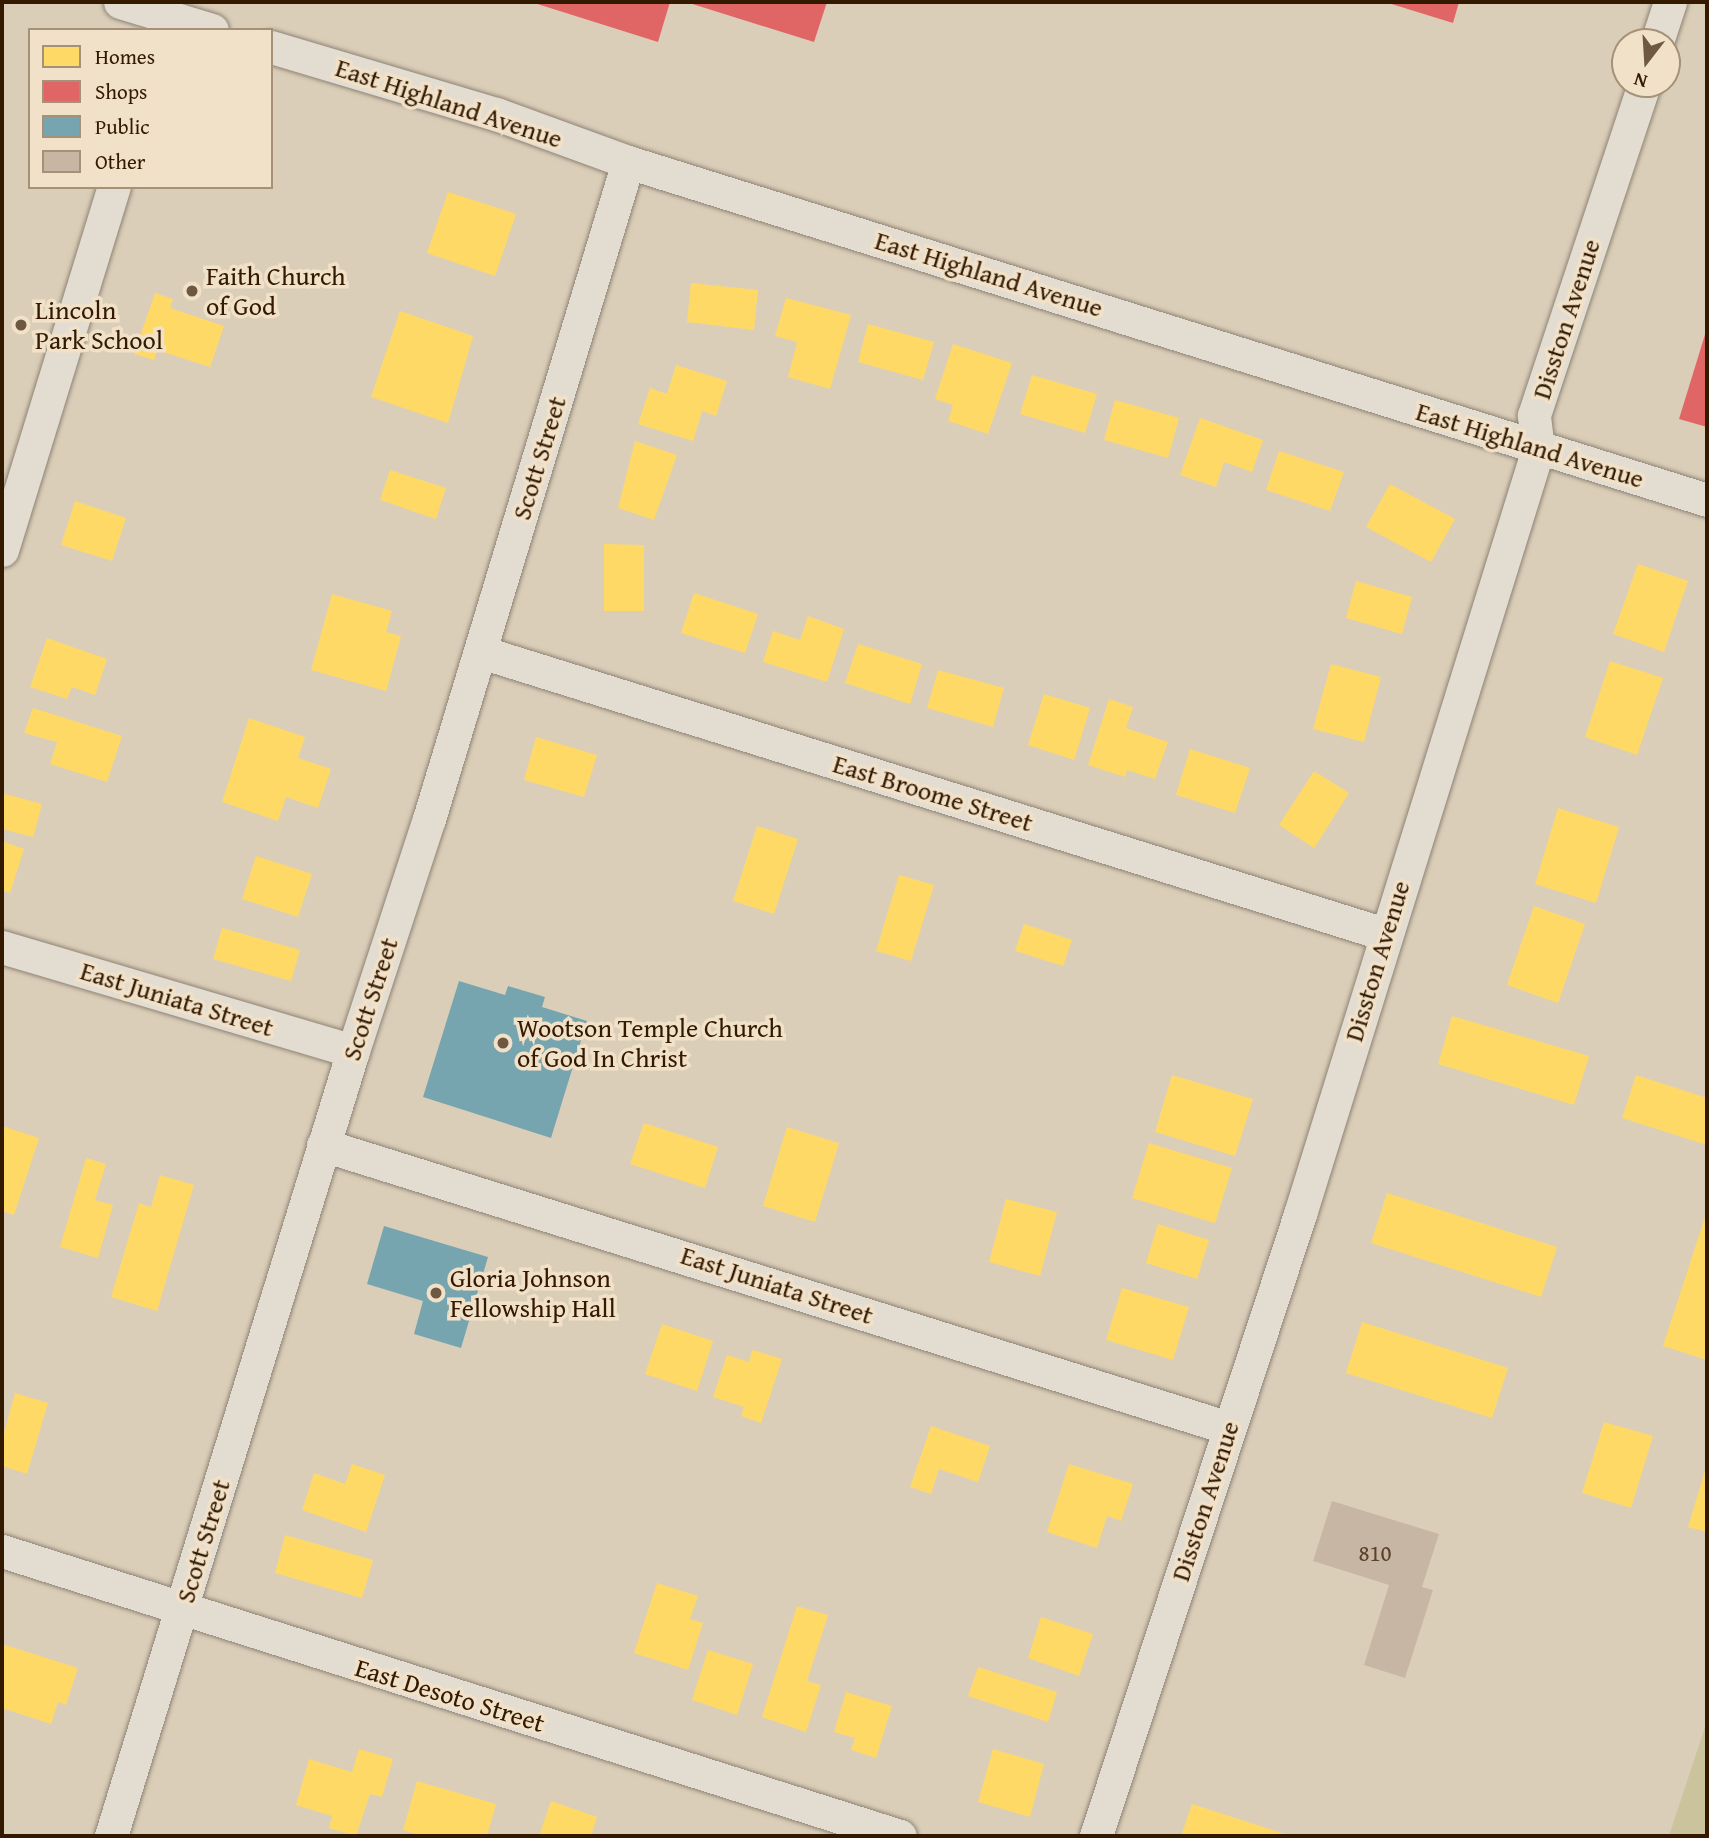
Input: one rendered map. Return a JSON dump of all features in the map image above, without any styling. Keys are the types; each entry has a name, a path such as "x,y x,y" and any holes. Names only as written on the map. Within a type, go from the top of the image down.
{"street":[{"path":"120,2 166,23 199,28"},
{"path":"1662,28 1670,2"},
{"name":"East Highland Avenue","path":"273,48 496,114 628,162 1707,500"},
{"name":"Disston Avenue","path":"1096,1836 1229,1428 1538,449 1534,415 1639,98"},
{"name":"Scott Street","path":"111,1836 323,1145 481,652 628,162"},
{"path":"2,550 113,189"},
{"name":"East Broome Street","path":"481,652 1385,934"},
{"name":"East Juniata Street","path":"2,947 353,1051"},
{"name":"East Juniata Street","path":"323,1145 1229,1428"},
{"name":"East Desoto Street","path":"2,1551 900,1836"}],"shaded area":[{"path":"1707,1721 1707,1836 1669,1836"}],"building: Homes":[{"path":"448,192 516,214 495,276 427,253"},
{"path":"691,283 758,290 754,330 687,322"},
{"path":"155,293 173,299 170,308 224,326 210,367 157,350 154,360 134,354"},
{"path":"786,298 851,315 830,389 788,377 797,342 775,336"},
{"path":"400,311 473,336 448,423 371,397"},
{"path":"868,324 934,342 923,380 858,362"},
{"path":"953,344 1012,363 988,434 948,421 953,405 935,399"},
{"path":"676,365 727,381 716,416 702,411 693,441 638,424 650,388 667,394"},
{"path":"1032,375 1097,394 1085,433 1020,414"},
{"path":"1115,400 1179,418 1168,458 1104,440"},
{"path":"1200,418 1263,440 1252,472 1224,462 1216,487 1180,475"},
{"path":"635,441 677,455 654,520 618,508"},
{"path":"1279,451 1344,472 1330,511 1266,490"},
{"path":"390,470 446,488 436,519 380,500"},
{"path":"1390,484 1455,519 1431,562 1366,527"},
{"path":"75,501 126,518 112,561 61,545"},
{"path":"604,544 644,545 644,611 604,611"},
{"path":"1638,564 1688,581 1664,652 1613,634"},
{"path":"1356,581 1412,597 1402,634 1346,618"},
{"path":"694,593 758,614 745,653 681,633"},
{"path":"332,594 392,611 386,632 401,636 386,691 311,670"},
{"path":"808,616 844,629 827,682 763,662 773,631 800,640"},
{"path":"47,638 107,659 95,695 72,687 67,699 30,687"},
{"path":"858,644 922,664 910,704 845,683"},
{"path":"1610,661 1663,678 1637,755 1585,737"},
{"path":"1331,664 1381,677 1364,742 1313,729"},
{"path":"938,670 1004,688 993,727 927,708"},
{"path":"1044,694 1090,708 1074,760 1028,745"},
{"path":"1109,699 1133,707 1126,728 1168,742 1155,779 1127,770 1125,777 1088,765"},
{"path":"33,708 122,736 107,782 50,764 57,742 24,733"},
{"path":"249,718 305,737 298,758 331,769 318,808 286,797 278,821 222,802"},
{"path":"536,737 597,755 584,797 524,780"},
{"path":"1190,749 1250,768 1235,813 1176,795"},
{"path":"1314,771 1349,793 1314,848 1279,825"},
{"path":"2,793 42,804 33,837 2,829"},
{"path":"1558,808 1619,827 1596,903 1535,884"},
{"path":"757,826 798,839 774,914 733,901"},
{"path":"2,841 24,849 10,893 2,890"},
{"path":"256,856 312,874 298,917 242,899"},
{"path":"899,875 934,885 911,961 876,951"},
{"path":"1534,906 1585,924 1558,1003 1507,985"},
{"path":"1024,924 1072,940 1063,966 1015,951"},
{"path":"222,928 300,950 291,981 213,959"},
{"path":"1452,1016 1589,1056 1574,1105 1438,1064"},
{"path":"1172,1075 1253,1099 1235,1156 1155,1132"},
{"path":"1636,1075 1707,1098 1707,1145 1622,1118"},
{"path":"644,1123 718,1147 705,1188 630,1164"},
{"path":"2,1126 39,1138 14,1215 2,1211"},
{"path":"787,1127 839,1143 815,1222 763,1206"},
{"path":"1149,1143 1232,1168 1215,1223 1132,1198"},
{"path":"86,1158 106,1164 95,1200 113,1205 98,1258 60,1247"},
{"path":"160,1175 194,1185 157,1311 111,1297 139,1203 151,1207"},
{"path":"1387,1193 1557,1247 1541,1297 1371,1243"},
{"path":"1006,1199 1057,1212 1040,1276 989,1262"},
{"path":"1707,1211 1707,1360 1663,1346"},
{"path":"1158,1224 1209,1240 1197,1279 1146,1263"},
{"path":"1122,1288 1189,1307 1173,1360 1106,1340"},
{"path":"1362,1322 1508,1368 1492,1418 1346,1373"},
{"path":"662,1324 713,1341 697,1391 645,1374"},
{"path":"752,1350 782,1359 761,1423 741,1416 744,1407 713,1397 727,1355 749,1362"},
{"path":"15,1393 48,1403 27,1474 2,1466 2,1440"},
{"path":"1604,1422 1653,1436 1631,1508 1582,1493"},
{"path":"931,1426 990,1446 978,1482 939,1469 931,1494 910,1487"},
{"path":"352,1464 385,1475 366,1532 302,1510 314,1473 345,1484"},
{"path":"1069,1464 1133,1484 1121,1521 1107,1516 1097,1548 1047,1532"},
{"path":"1707,1464 1707,1532 1688,1527"},
{"path":"285,1535 373,1560 362,1598 275,1573"},
{"path":"657,1583 698,1596 690,1619 703,1623 688,1670 634,1653"},
{"path":"797,1606 828,1615 807,1681 821,1685 806,1732 762,1717"},
{"path":"1041,1617 1093,1634 1079,1676 1028,1658"},
{"path":"2,1644 78,1668 66,1705 58,1702 51,1724 2,1708"},
{"path":"708,1650 753,1664 737,1715 692,1700"},
{"path":"978,1667 1057,1692 1048,1722 968,1696"},
{"path":"846,1692 892,1706 876,1758 851,1750 855,1738 834,1732"},
{"path":"359,1749 393,1759 382,1797 370,1794 356,1836 329,1828 332,1816 296,1805 309,1759 352,1772"},
{"path":"993,1749 1044,1764 1030,1817 978,1802"},
{"path":"417,1781 496,1804 487,1836 424,1836 403,1830"},
{"path":"551,1801 597,1817 591,1836 539,1836"},
{"path":"1192,1804 1291,1836 1181,1836"}],"building: Shops":[{"path":"531,2 670,2 658,42"},
{"path":"686,2 827,2 814,42"},
{"path":"1385,2 1459,2 1453,23"},
{"path":"1707,328 1707,427 1679,419"}],"building: Public":[{"path":"459,981 505,995 508,986 545,997 542,1007 587,1021 551,1138 423,1097"},
{"name":"Gloria Johnson Fellowship Hall","path":"384,1226 488,1257 461,1348 414,1334 423,1301 367,1284"}],"building: Other":[{"path":"1332,1501 1439,1534 1422,1587 1433,1590 1405,1678 1364,1665 1389,1585 1313,1561"}],"place":[{"name":"Faith Church of God","path":"192,291"},
{"name":"Lincoln Park School","path":"21,325"},
{"name":"Wootson Temple Church of God In Christ","path":"503,1043"},
{"name":"Gloria Johnson Fellowship Hall","path":"436,1293"}]}
